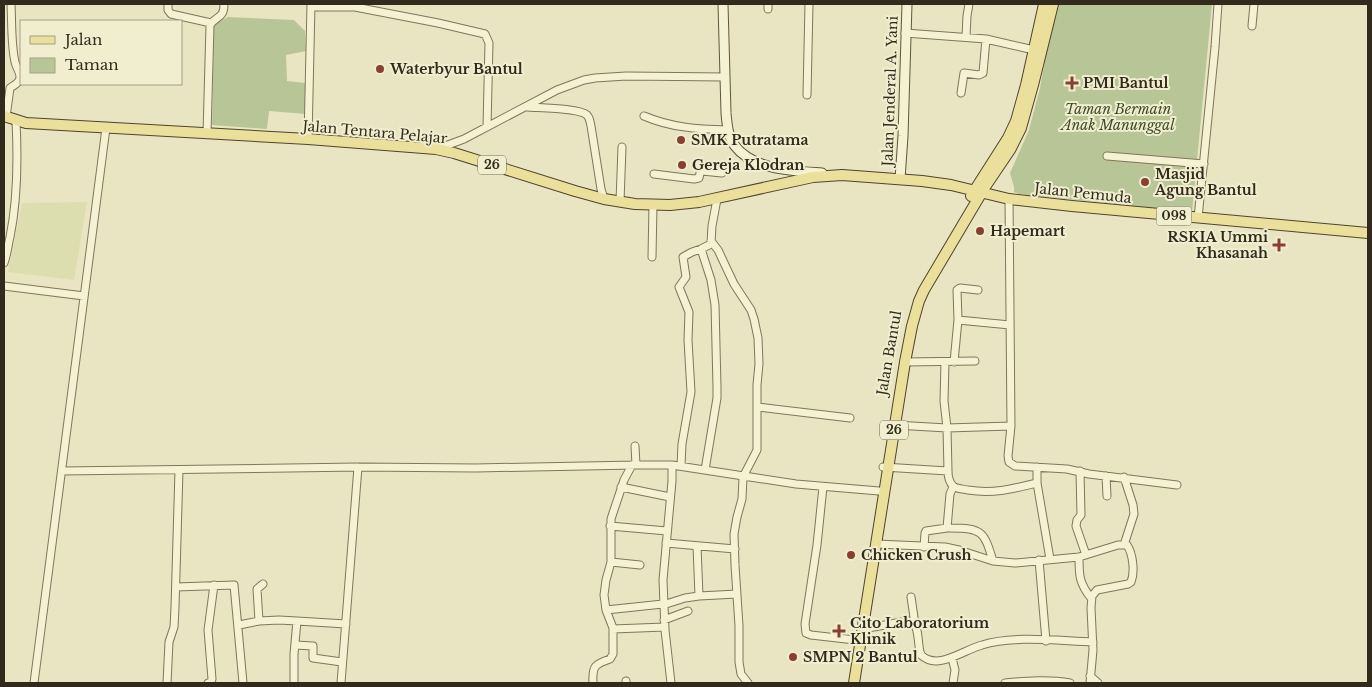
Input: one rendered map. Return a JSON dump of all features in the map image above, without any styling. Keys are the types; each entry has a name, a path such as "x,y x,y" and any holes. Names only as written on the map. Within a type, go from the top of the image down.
{"main road":[{"path":"724,4 726,113 728,130 734,145 753,161 766,166 804,172 854,175"},
{"name":"Jalan Jenderal A. Yani","path":"900,179 907,4"},
{"path":"978,192 1016,122 1044,4"},
{"path":"978,192 1010,150 1021,128 1034,85 1053,4"},
{"name":"Jalan Tentara Pelajar","path":"5,117 26,123 308,139 436,149 604,199 653,205 684,204 717,199 812,177 832,175 900,179 951,185 978,192"},
{"name":"Jalan Pemuda","path":"978,192 1010,199 1072,206 1368,233"},
{"name":"Jalan Bantul","path":"848,683 879,491 895,425 912,326 924,290 978,192"},
{"name":"Jalan Bantul","path":"854,683 876,544 903,342 912,302 928,269 978,192"}],"street":[{"path":"5,117 10,88 20,79 14,58 11,4"},
{"path":"168,4 168,10 171,14 211,23 222,15 224,4"},
{"path":"807,95 810,4"},
{"path":"966,38 969,4"},
{"path":"1198,218 1218,4"},
{"path":"1252,26 1254,4"},
{"path":"308,139 312,5 355,7 485,34 488,43 487,127"},
{"path":"207,134 211,23"},
{"path":"906,33 986,39 1034,50"},
{"path":"961,93 964,73 981,75 983,73 986,39"},
{"path":"436,149 464,139 557,90 584,80 626,76 725,77"},
{"path":"525,107 573,111 586,114 589,117 604,199"},
{"path":"644,116 675,126 728,130"},
{"path":"4,263 17,190 16,121"},
{"path":"34,683 106,128"},
{"path":"620,202 622,147"},
{"path":"1107,156 1204,164"},
{"path":"654,174 696,179 699,178 702,171 722,173"},
{"path":"681,466 682,444 691,392 688,340 689,312 679,287 686,277 683,257 709,246 717,199"},
{"path":"1010,199 1011,426 1008,456 1010,463 1018,467 1067,469 1084,473 1177,485"},
{"path":"652,257 653,205"},
{"path":"711,241 718,250 734,284 747,303 754,319 758,338 757,450 743,477 742,499 735,526 740,662 741,674 748,683"},
{"path":"701,250 711,280 714,297 717,392 705,470"},
{"path":"4,286 84,296"},
{"path":"954,362 958,320 958,289 978,290"},
{"path":"958,320 1010,325"},
{"path":"905,362 975,361"},
{"path":"945,362 944,401 947,428 948,477 953,487 974,491 998,492 1037,483"},
{"path":"758,408 850,418"},
{"path":"895,425 947,428 1011,426"},
{"path":"593,683 595,666 612,657 612,629 604,595 611,562 610,518 627,472 634,465 635,446"},
{"path":"62,471 672,465 743,477 823,487 879,491"},
{"path":"671,683 663,605 664,565 672,465"},
{"path":"341,683 358,467"},
{"path":"886,467 948,472"},
{"path":"1037,467 1037,483 1050,559"},
{"path":"167,683 169,642 174,622 176,587 179,470"},
{"path":"1080,471 1081,515 1077,520 1076,526 1082,556 1079,571 1081,583 1091,598"},
{"path":"1106,476 1107,496"},
{"path":"1124,477 1134,514 1124,545"},
{"path":"621,487 670,497"},
{"path":"823,487 805,632 811,635 855,640"},
{"path":"924,546 926,531 947,528 950,494 953,487"},
{"path":"610,526 667,531"},
{"path":"950,528 972,528 981,533 988,544 993,561"},
{"path":"666,543 735,549"},
{"path":"876,544 951,548 993,561 1015,562 1082,556 1118,545 1128,546 1131,553 1132,580 1128,584 1097,590 1091,598 1093,642 1090,680 1098,683"},
{"path":"697,546 699,596"},
{"path":"1039,560 1046,641"},
{"path":"611,562 640,565"},
{"path":"176,587 231,584 235,586 243,683"},
{"path":"259,621 257,589 263,584"},
{"path":"208,683 212,679 208,630 214,585"},
{"path":"606,610 663,605 689,597 737,594"},
{"path":"911,597 920,652 928,660 936,661 952,658 976,647 1014,640 1093,642"},
{"path":"612,629 664,624 688,611"},
{"path":"238,625 279,620 346,624"},
{"path":"294,683 297,621"},
{"path":"862,629 908,621 915,624"},
{"path":"296,645 313,646 313,658 342,662"},
{"path":"952,658 955,670 953,683"},
{"path":"1005,683 1070,683"}],"green space":[{"name":"Taman Bermain Anak Manunggal","path":"1055,4 1212,4 1192,212 1014,192 1010,173 1029,130 1040,88"},
{"path":"228,17 294,20 305,31 306,51 286,55 287,81 305,83 306,114 269,111 267,129 212,125 214,25"},
{"path":"87,202 74,280 8,272 22,203"}],"place":[{"name":"Waterbyur Bantul","path":"380,69"},
{"name":"PMI Bantul","path":"1072,83"},
{"name":"SMK Putratama","path":"681,140"},
{"name":"Gereja Klodran","path":"682,165"},
{"name":"Masjid Agung Bantul","path":"1145,182"},
{"name":"Hapemart","path":"980,231"},
{"name":"RSKIA Ummi Khasanah","path":"1279,245"},
{"name":"Chicken Crush","path":"851,555"},
{"name":"Cito Laboratorium Klinik","path":"839,631"},
{"name":"SMPN 2 Bantul","path":"793,657"}]}
